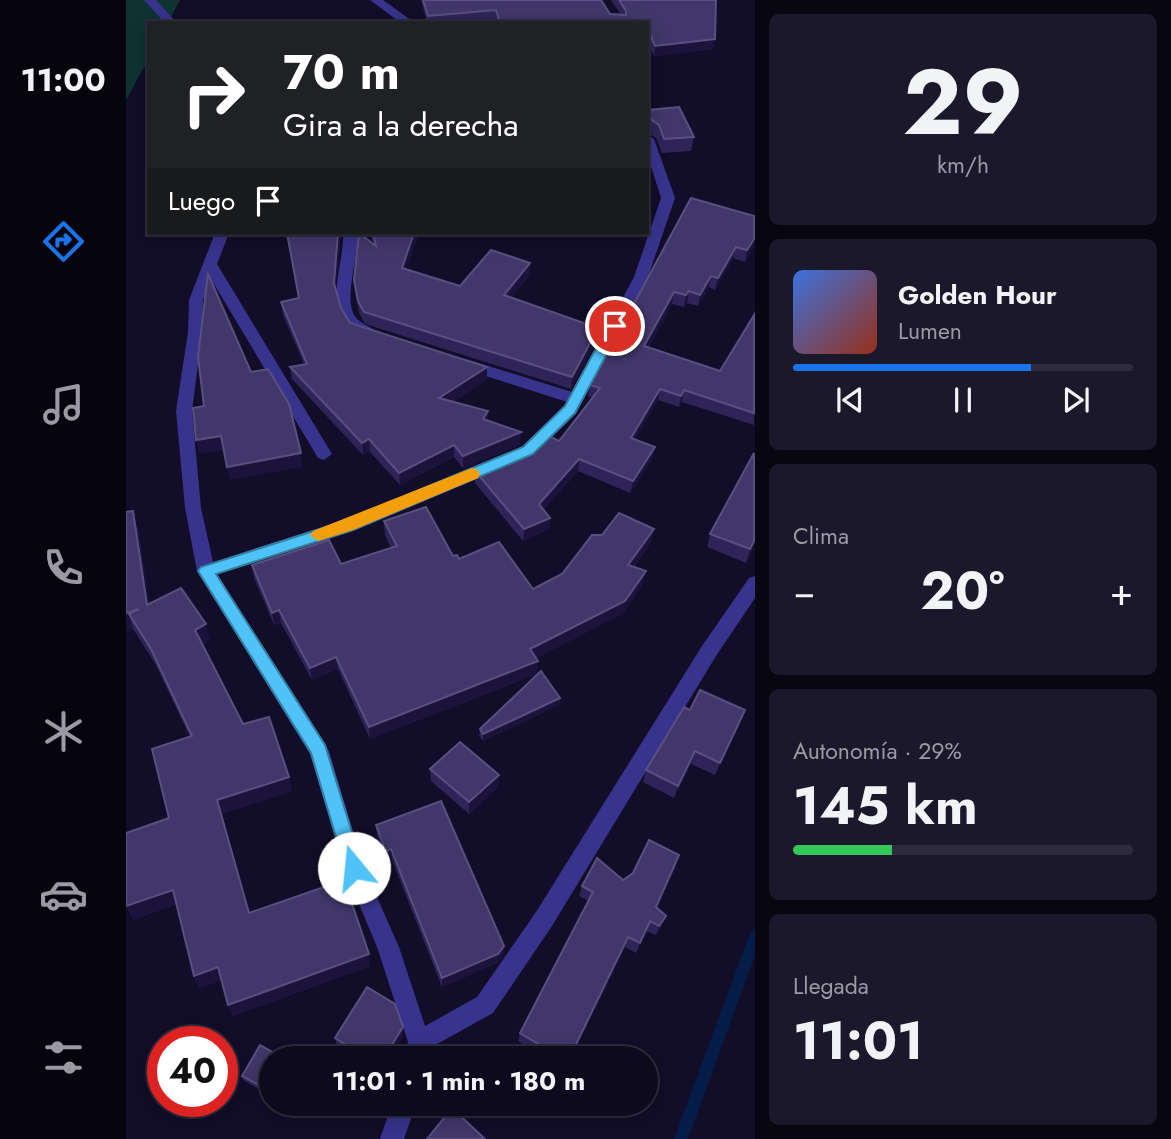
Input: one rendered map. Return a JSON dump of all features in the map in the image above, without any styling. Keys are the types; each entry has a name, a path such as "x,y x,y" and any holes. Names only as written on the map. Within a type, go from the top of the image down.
{"street":[{"path":"150,0 169,21"},
{"path":"376,0 406,21"},
{"path":"206,571 347,526 528,450 570,410 641,277 668,198 649,142"},
{"path":"221,235 196,300 195,332 184,411 192,508 206,571 319,751 354,868 388,947 418,1046"},
{"path":"351,235 354,248 342,301 346,317 358,330 384,338"},
{"path":"209,263 324,454"},
{"path":"448,358 576,399"},
{"path":"425,1046 485,1005 544,919 709,651 754,583"},
{"path":"392,1139 400,1116"}],"green space":[{"path":"126,0 180,0 169,21 147,21 147,62 126,100"}],"building":[{"path":"423,0 601,0 610,14 626,15 619,0 716,0 715,39 655,46 649,31 649,21 499,21 496,10 428,16"},
{"path":"679,107 694,137 664,139 659,125 650,119 649,129 649,110"},
{"path":"691,198 754,216 754,239 747,250 736,247 718,278 711,276 700,295 689,291 686,295 674,292 644,346 720,371 754,315 754,413 684,390 681,396 660,389 631,438 655,447 633,481 579,459 539,504 550,518 524,529 475,471 536,446 547,435 559,441 600,388 590,385"},
{"path":"287,235 338,235 334,283 341,308 350,323 487,367 439,398 488,411 483,419 521,432 463,456 454,445 399,473 369,439 362,443 290,367 307,364 281,302 299,298"},
{"path":"359,235 376,246 373,235 413,235 402,268 460,286 491,250 530,263 504,295 598,328 572,377 364,312 358,301 354,280"},
{"path":"208,274 251,372 268,369 289,404 301,453 227,467 221,436 196,440 193,408 204,406 198,357"},
{"path":"754,453 754,541 750,549 710,534"},
{"path":"426,507 453,556 457,555 459,559 499,542 533,589 562,574 592,535 602,535 619,513 654,529 628,565 646,571 625,601 530,649 538,661 369,727 336,657 310,668 279,610 272,613 252,565 329,540 341,564 397,546 384,521"},
{"path":"133,511 147,605 181,588 206,624 195,630 243,724 269,717 289,777 217,800 249,913 344,880 369,954 228,1005 218,967 194,976 173,890 126,906 126,833 169,818 152,749 192,736 151,649 129,614 139,609 126,613 126,512"},
{"path":"541,671 560,698 483,734 480,729"},
{"path":"700,690 745,710 720,763 695,751 678,786 646,770 684,707 690,710"},
{"path":"460,742 499,775 469,802 430,769"},
{"path":"441,801 504,946 498,954 442,978 391,849 386,851 376,825"},
{"path":"649,840 679,855 656,907 666,916 659,926 650,921 640,943 628,937 575,1046 542,1046 520,1033 593,892 582,886 597,858 623,880 633,873"},
{"path":"367,987 395,1004 403,1027 391,1046 348,1046 335,1038"},
{"path":"259,1047 259,1085 242,1076"},
{"path":"446,1116 461,1116 485,1139 427,1139"}],"waterway":[{"path":"681,1139 755,936"}],"slow traffic":[{"path":"318,535 347,526 472,474"}],"route":[{"path":"354,868 319,751 206,571 347,526 528,450 570,410 615,326"}]}
